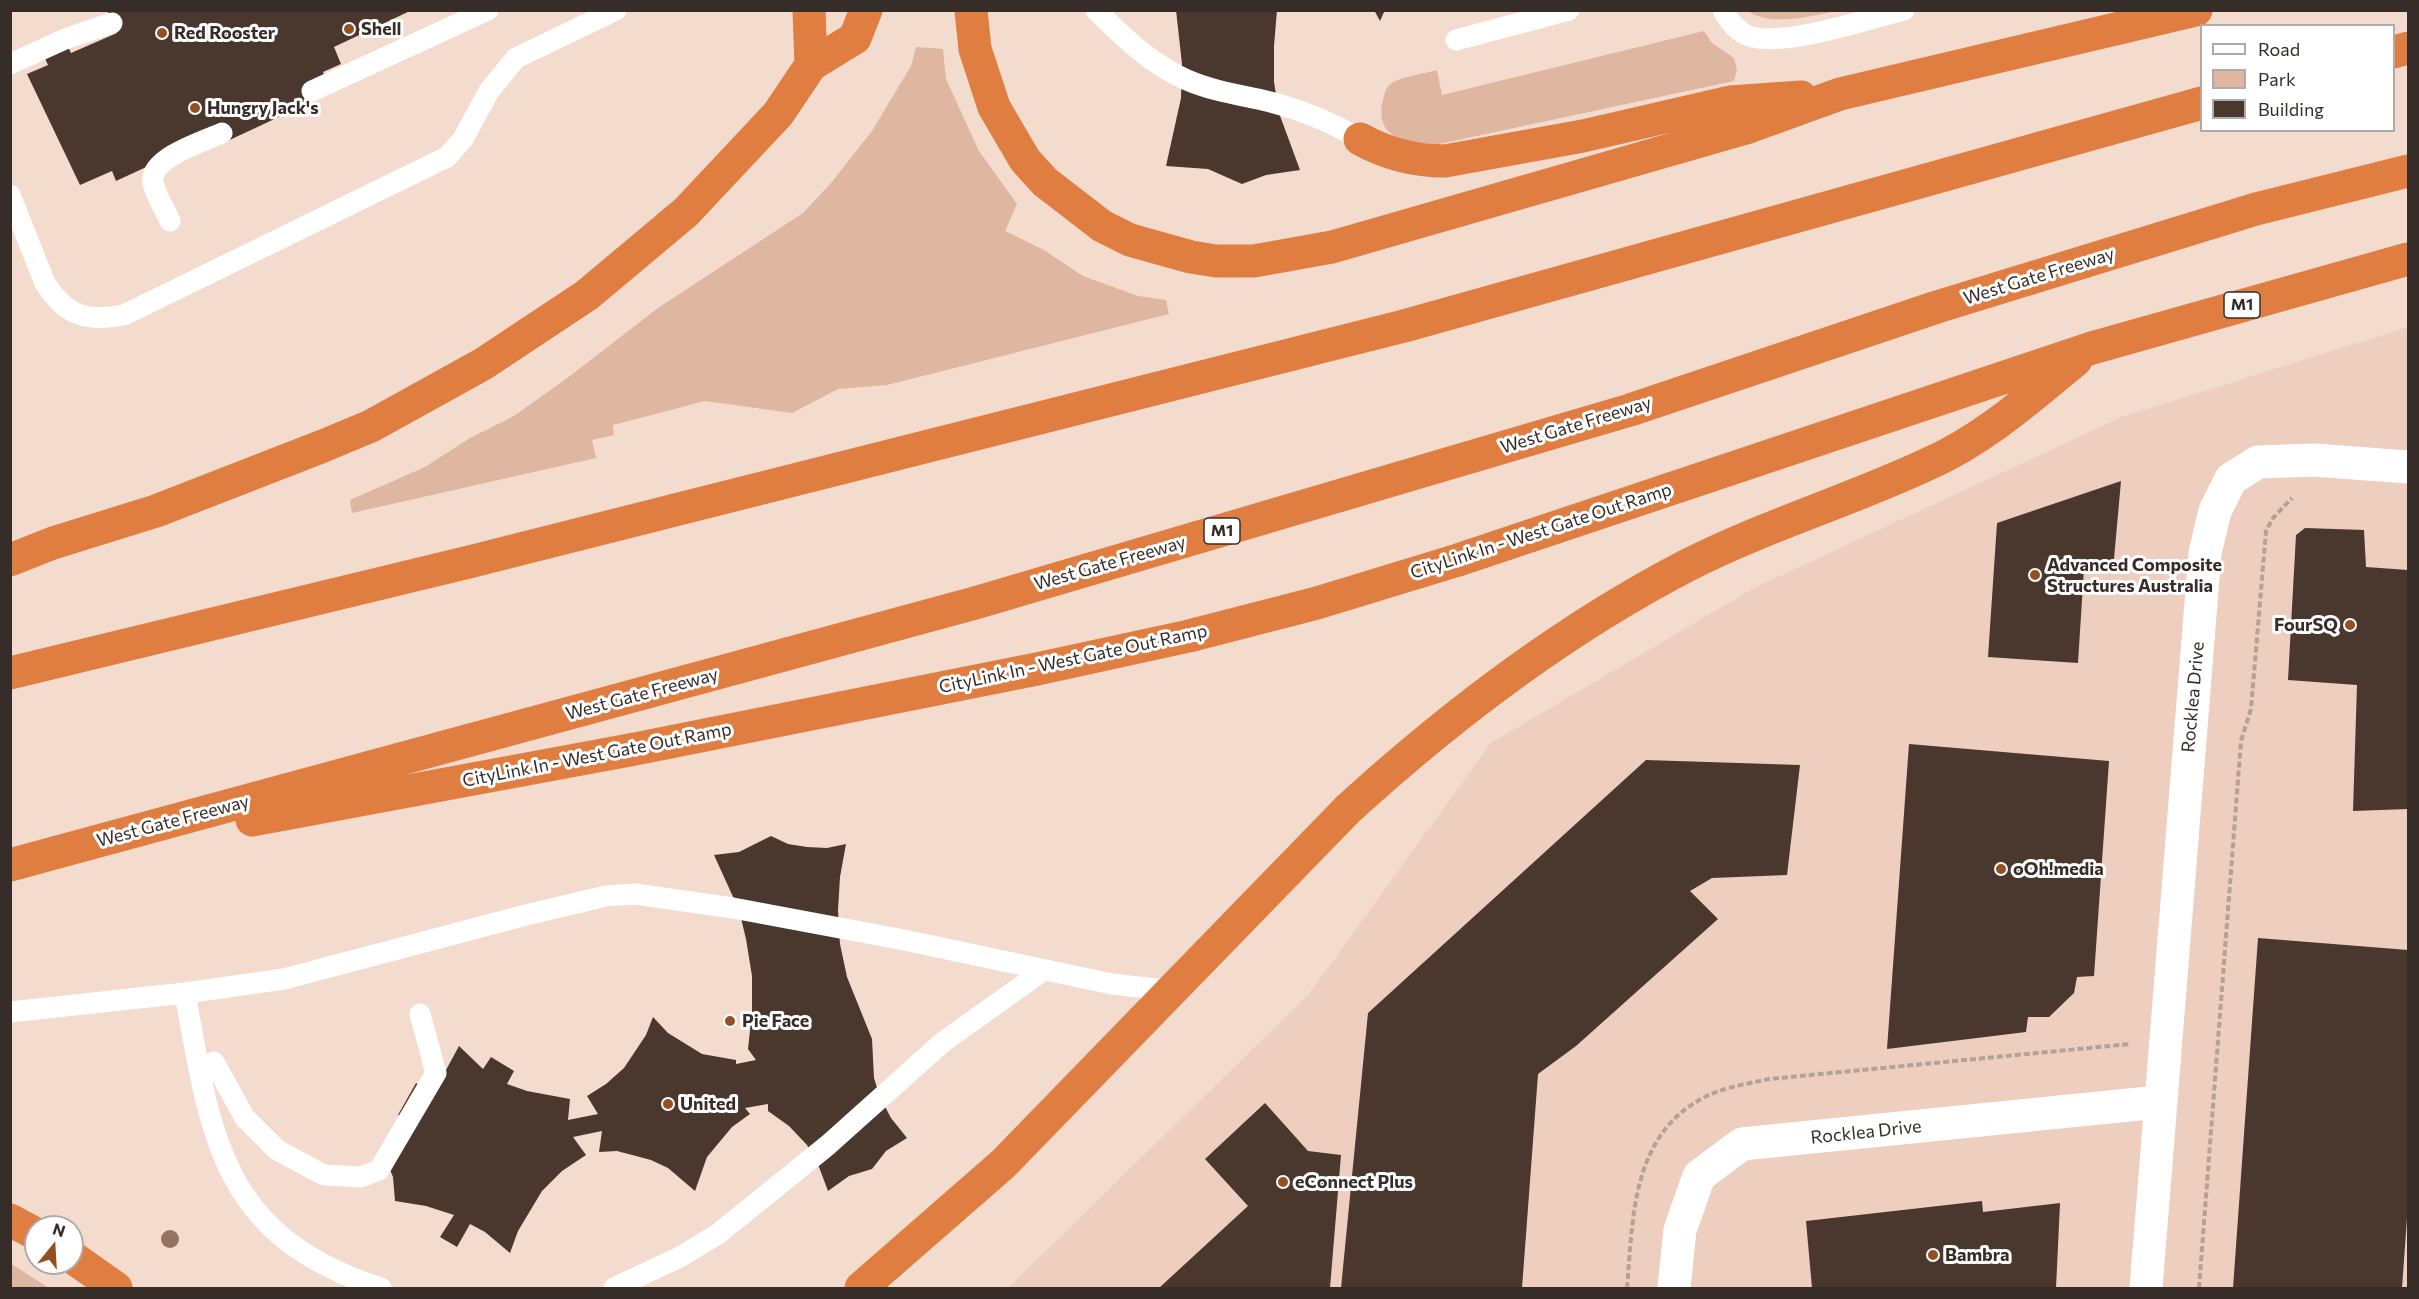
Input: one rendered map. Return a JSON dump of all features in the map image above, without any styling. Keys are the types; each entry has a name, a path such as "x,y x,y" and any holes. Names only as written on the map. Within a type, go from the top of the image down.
{"highway":[{"path":"809,10 811,65"},
{"path":"10,560 53,543 156,511 332,442 381,420 483,364 587,295 686,212 778,114 811,65 855,38 866,10"},
{"path":"971,10 975,49 994,106 1025,160 1045,182 1102,226 1130,240 1158,249 1216,261 1254,261 1332,247 1746,128 1840,94 2196,10"},
{"path":"1360,139 1400,156 1424,161 1445,161 1573,138 1730,102 1840,94"},
{"path":"10,673 469,562 1404,326 2200,104"},
{"name":"West Gate Freeway","path":"18,863 975,603 1630,410 1937,307 2256,209 2409,171"},
{"name":"M1","path":"2092,348 2409,259"},
{"path":"861,1288 1003,1164 1357,801 1519,670 1627,598 1687,566 1753,535 1930,464 2002,421 2092,348"},
{"name":"CityLink In - West Gate Out Ramp","path":"18,863 635,749 1037,669 1189,636 1317,603 1458,560 2092,348"},
{"path":"10,540 53,543"},
{"path":"10,1220 24,1228"},
{"path":"84,1265 116,1288"}],"street":[{"name":"Rocklea Drive","path":"2146,1288 2159,1102 2205,554 2215,511 2231,479 2258,462 2314,460 2409,467"},
{"name":"Rocklea Drive","path":"1674,1288 1680,1230 1699,1176 1742,1144 2159,1102"}],"lane":[{"path":"312,91 488,10"},
{"path":"10,195 45,283 61,304 81,316 108,318 124,315 447,157 464,139 489,92 516,58 616,10"},
{"path":"1096,10 1143,54 1185,79 1215,90 1299,111 1342,128 1360,139"},
{"path":"1456,40 1569,10"},
{"path":"1723,10 1733,24 1748,35 1769,39 1797,35 1904,10"},
{"path":"10,64 65,39 112,23"},
{"path":"170,221 154,188 155,169 166,159 222,133"},
{"path":"10,1012 185,993 284,979 526,915 606,896 635,894 744,910 1112,984 1173,991"},
{"path":"614,1288 680,1257 718,1234 828,1145 943,1042 1044,970"},
{"path":"185,993 205,1104 220,1149 244,1199 271,1228 305,1254 337,1272 381,1288"},
{"path":"214,1062 246,1118 277,1150 324,1175 361,1177 379,1170 436,1073 420,1014"}],"path":[{"path":"2199,1288 2241,741 2251,709 2266,531 2284,503 2296,496"}],"shaded area":[{"path":"2408,327 2408,1288 1008,1288 1309,994 1491,743 1754,588 2122,417"}],"green space":[{"path":"1748,11 1837,11 1779,19 1757,16"},
{"path":"1704,31 1712,43 1734,58 1737,70 1734,81 1439,144 1407,141 1390,133 1384,126 1382,104 1385,92 1392,83 1408,77 1437,70 1442,95"},
{"path":"916,47 943,49 946,79 979,151 1017,204 1005,231 1044,250 1083,276 1138,296 1166,300 1169,314 887,385 838,389 792,413 705,401 613,425 614,435 592,440 596,458 352,513 350,500 425,467 470,438 514,416 658,308 803,213 831,183 872,131 911,66"},
{"path":"10,1263 24,1272 24,1275 29,1275 49,1288 11,1288"}],"building":[{"path":"107,10 412,10 334,47 341,64 323,72 328,83 312,90 311,102 221,144 222,132 116,181 112,171 80,185 27,74 48,65 42,52 65,40 71,53 117,33"},
{"path":"1176,10 1277,10 1274,82 1279,113 1300,170 1266,175 1242,184 1208,169 1166,166 1181,98 1182,64"},
{"path":"1374,10 1385,10 1380,21"},
{"path":"2121,481 2113,570 2084,568 2078,663 1988,657 1997,523"},
{"name":"FourSQ","path":"2305,528 2364,530 2366,567 2408,570 2408,809 2353,811 2357,685 2288,680 2296,535"},
{"name":"oOh!media","path":"1909,744 2109,761 2094,976 2077,977 2074,993 2049,1017 2028,1017 2026,1032 1887,1049"},
{"path":"1646,760 1800,765 1787,875 1712,878 1690,891 1718,919 1576,1046 1538,1074 1522,1288 1341,1288 1368,1013"},
{"path":"771,836 788,844 807,847 827,848 846,844 840,877 838,910 840,944 847,977 872,1039 874,1078 880,1097 891,1118 907,1138 886,1151 872,1169 849,1176 828,1191 807,1145 789,1126 768,1111 768,1104 745,1108 750,1114 732,1127 707,1157 695,1191 668,1168 651,1160 617,1151 599,1152 602,1131 573,1137 586,1155 562,1171 542,1191 518,1231 510,1253 485,1232 470,1224 457,1247 440,1237 454,1215 426,1206 395,1201 393,1177 388,1165 412,1123 398,1115 416,1083 433,1094 459,1046 483,1069 491,1057 514,1071 507,1084 527,1091 570,1099 568,1120 598,1114 587,1096 606,1084 624,1068 646,1035 653,1017 668,1033 702,1054 736,1060 736,1064 756,1060 748,1049 752,1012 752,976 746,939 739,910 714,855 739,852"},
{"path":"2258,938 2408,950 2408,1204 2402,1288 2233,1288"},
{"name":"eConnect Plus","path":"1265,1103 1308,1151 1341,1155 1330,1288 1159,1288 1248,1206 1205,1159"},
{"name":"Bambra","path":"1982,1201 1983,1212 2060,1203 2056,1288 1812,1288 1806,1221"}],"place":[{"name":"Shell","path":"349,29"},
{"name":"Red Rooster","path":"162,33"},
{"name":"Hungry Jack's","path":"195,108"},
{"name":"Advanced Composite Structures Australia","path":"2035,575"},
{"name":"FourSQ","path":"2350,625"},
{"name":"oOh!media","path":"2001,869"},
{"name":"Pie Face","path":"730,1021"},
{"name":"United","path":"668,1104"},
{"name":"eConnect Plus","path":"1283,1182"},
{"name":"Bambra","path":"1933,1255"}]}
